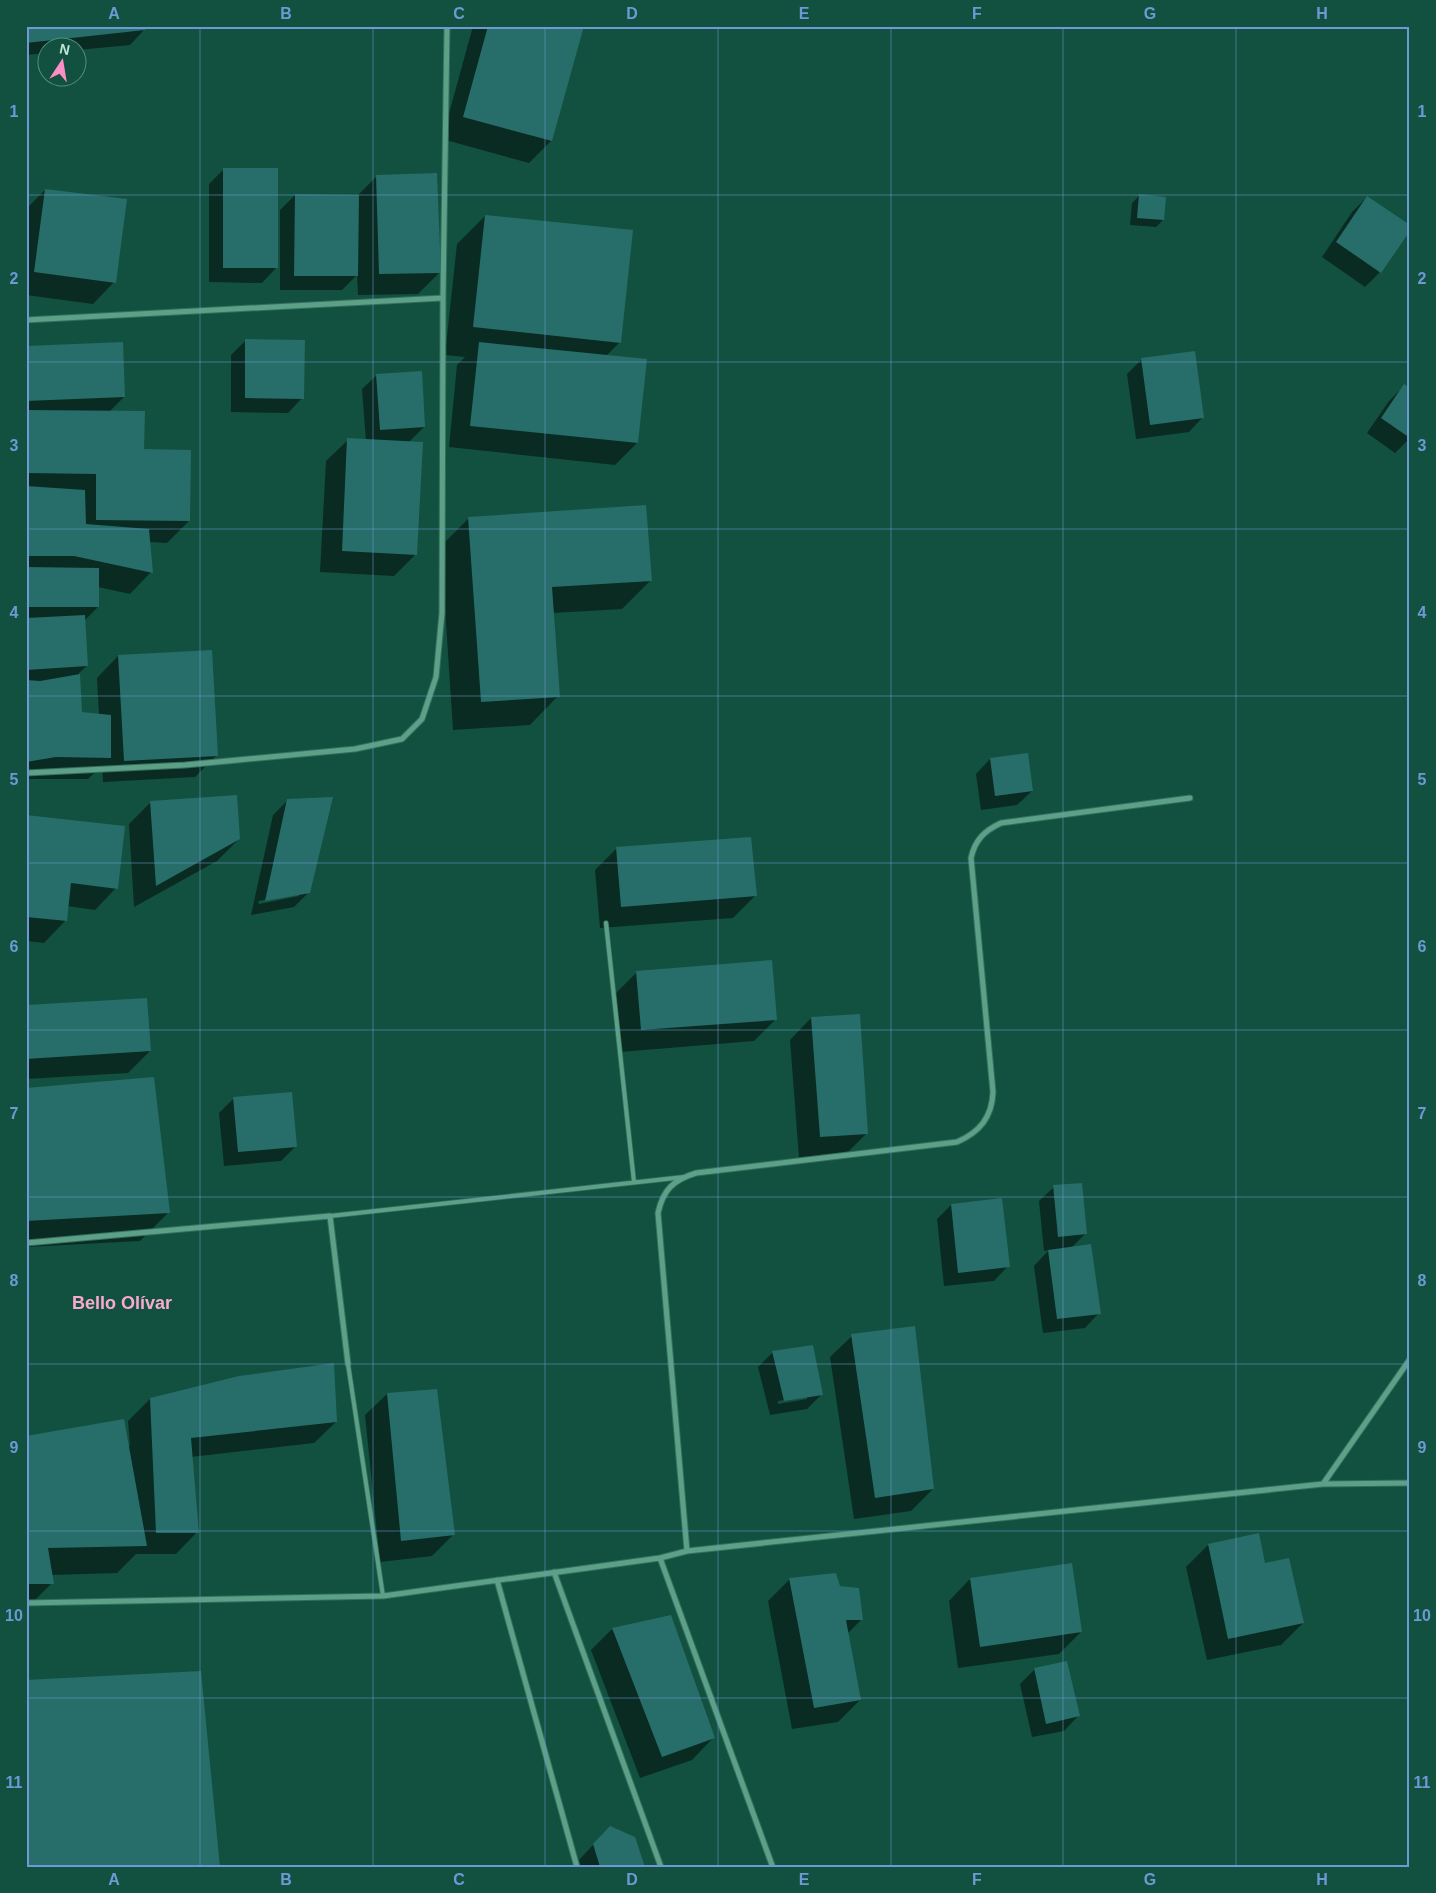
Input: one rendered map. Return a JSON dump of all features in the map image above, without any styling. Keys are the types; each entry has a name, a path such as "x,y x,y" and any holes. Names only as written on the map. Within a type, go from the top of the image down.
{"street":[{"path":"26,773 185,765 355,750 402,739 422,719 436,677 442,614 443,298 447,26"},
{"path":"26,320 443,298"},
{"path":"687,1551 658,1214 666,1191 674,1182 696,1173 957,1142 976,1132 989,1114 993,1092 971,858 973,848 978,839 988,829 1001,823 1190,798"},
{"path":"26,1243 330,1216 348,1364"},
{"path":"1323,1484 1410,1359"},
{"path":"26,1603 383,1596 660,1558 687,1551 1323,1484 1410,1483"},
{"path":"660,1558 772,1865"},
{"path":"554,1572 661,1867"},
{"path":"497,1580 577,1867"}],"lane":[{"path":"606,923 634,1182"},
{"path":"330,1216 684,1177"},
{"path":"348,1364 383,1596"}],"building":[{"path":"26,26 145,26 145,30 72,38 38,38 38,42 26,43"},
{"path":"488,26 584,26 552,141 463,117"},
{"path":"223,168 278,168 278,268 223,268"},
{"path":"437,173 441,273 379,274 376,175"},
{"path":"45,189 127,199 116,283 34,272"},
{"path":"295,194 359,195 358,276 294,276"},
{"path":"1139,194 1166,197 1164,220 1137,218"},
{"path":"1367,196 1410,225 1410,231 1381,273 1336,242"},
{"path":"485,215 633,230 621,343 473,327"},
{"path":"245,339 305,340 304,399 245,398"},
{"path":"123,342 125,397 26,401 26,346"},
{"path":"479,342 647,359 638,443 470,426"},
{"path":"1195,351 1204,418 1150,425 1141,358"},
{"path":"422,371 425,427 380,430 376,374"},
{"path":"1404,384 1410,388 1410,438 1381,418"},
{"path":"26,410 145,411 144,449 191,450 190,521 96,520 96,474 26,473"},
{"path":"347,438 423,442 417,555 342,551"},
{"path":"26,486 85,490 86,524 149,529 153,573 74,556 26,556"},
{"path":"646,505 652,581 552,587 560,697 481,702 468,517"},
{"path":"26,567 99,568 99,607 26,607"},
{"path":"85,615 88,666 26,670 26,618"},
{"path":"212,650 218,756 124,761 118,655"},
{"path":"80,674 82,712 111,715 111,758 56,757 26,762 26,680 40,681"},
{"path":"1028,753 1033,791 995,796 990,758"},
{"path":"237,795 240,839 156,886 150,801"},
{"path":"333,797 310,893 265,901 287,799"},
{"path":"26,815 125,826 118,889 71,883 67,921 26,917"},
{"path":"751,837 757,896 621,907 616,847"},
{"path":"772,960 777,1020 641,1030 636,971"},
{"path":"147,998 151,1051 26,1059 26,1005"},
{"path":"860,1014 868,1134 820,1137 811,1017"},
{"path":"154,1077 170,1213 26,1221 26,1088"},
{"path":"292,1092 297,1147 238,1152 233,1097"},
{"path":"1082,1183 1087,1234 1058,1237 1053,1185"},
{"path":"1002,1198 1010,1267 958,1273 951,1204"},
{"path":"1091,1244 1101,1314 1057,1319 1048,1250"},
{"path":"915,1326 934,1489 875,1498 851,1334"},
{"path":"813,1345 823,1395 784,1401 772,1351"},
{"path":"334,1363 337,1422 191,1438 199,1533 156,1533 150,1398 239,1376"},
{"path":"437,1389 455,1535 401,1541 387,1393"},
{"path":"124,1419 147,1546 48,1548 54,1584 26,1584 26,1436"},
{"path":"1259,1533 1265,1563 1289,1558 1304,1623 1228,1639 1208,1544"},
{"path":"1072,1563 1082,1632 980,1647 970,1578"},
{"path":"836,1573 840,1586 859,1588 863,1620 846,1620 861,1700 814,1708 789,1578"},
{"path":"671,1615 715,1738 662,1757 612,1628"},
{"path":"1067,1661 1080,1716 1046,1724 1034,1668"},
{"path":"201,1671 220,1867 26,1867 26,1680"},
{"path":"610,1826 635,1837 645,1867 600,1867 593,1844"}],"district":[{"name":"Bello Olívar","path":"122,1303"}]}
